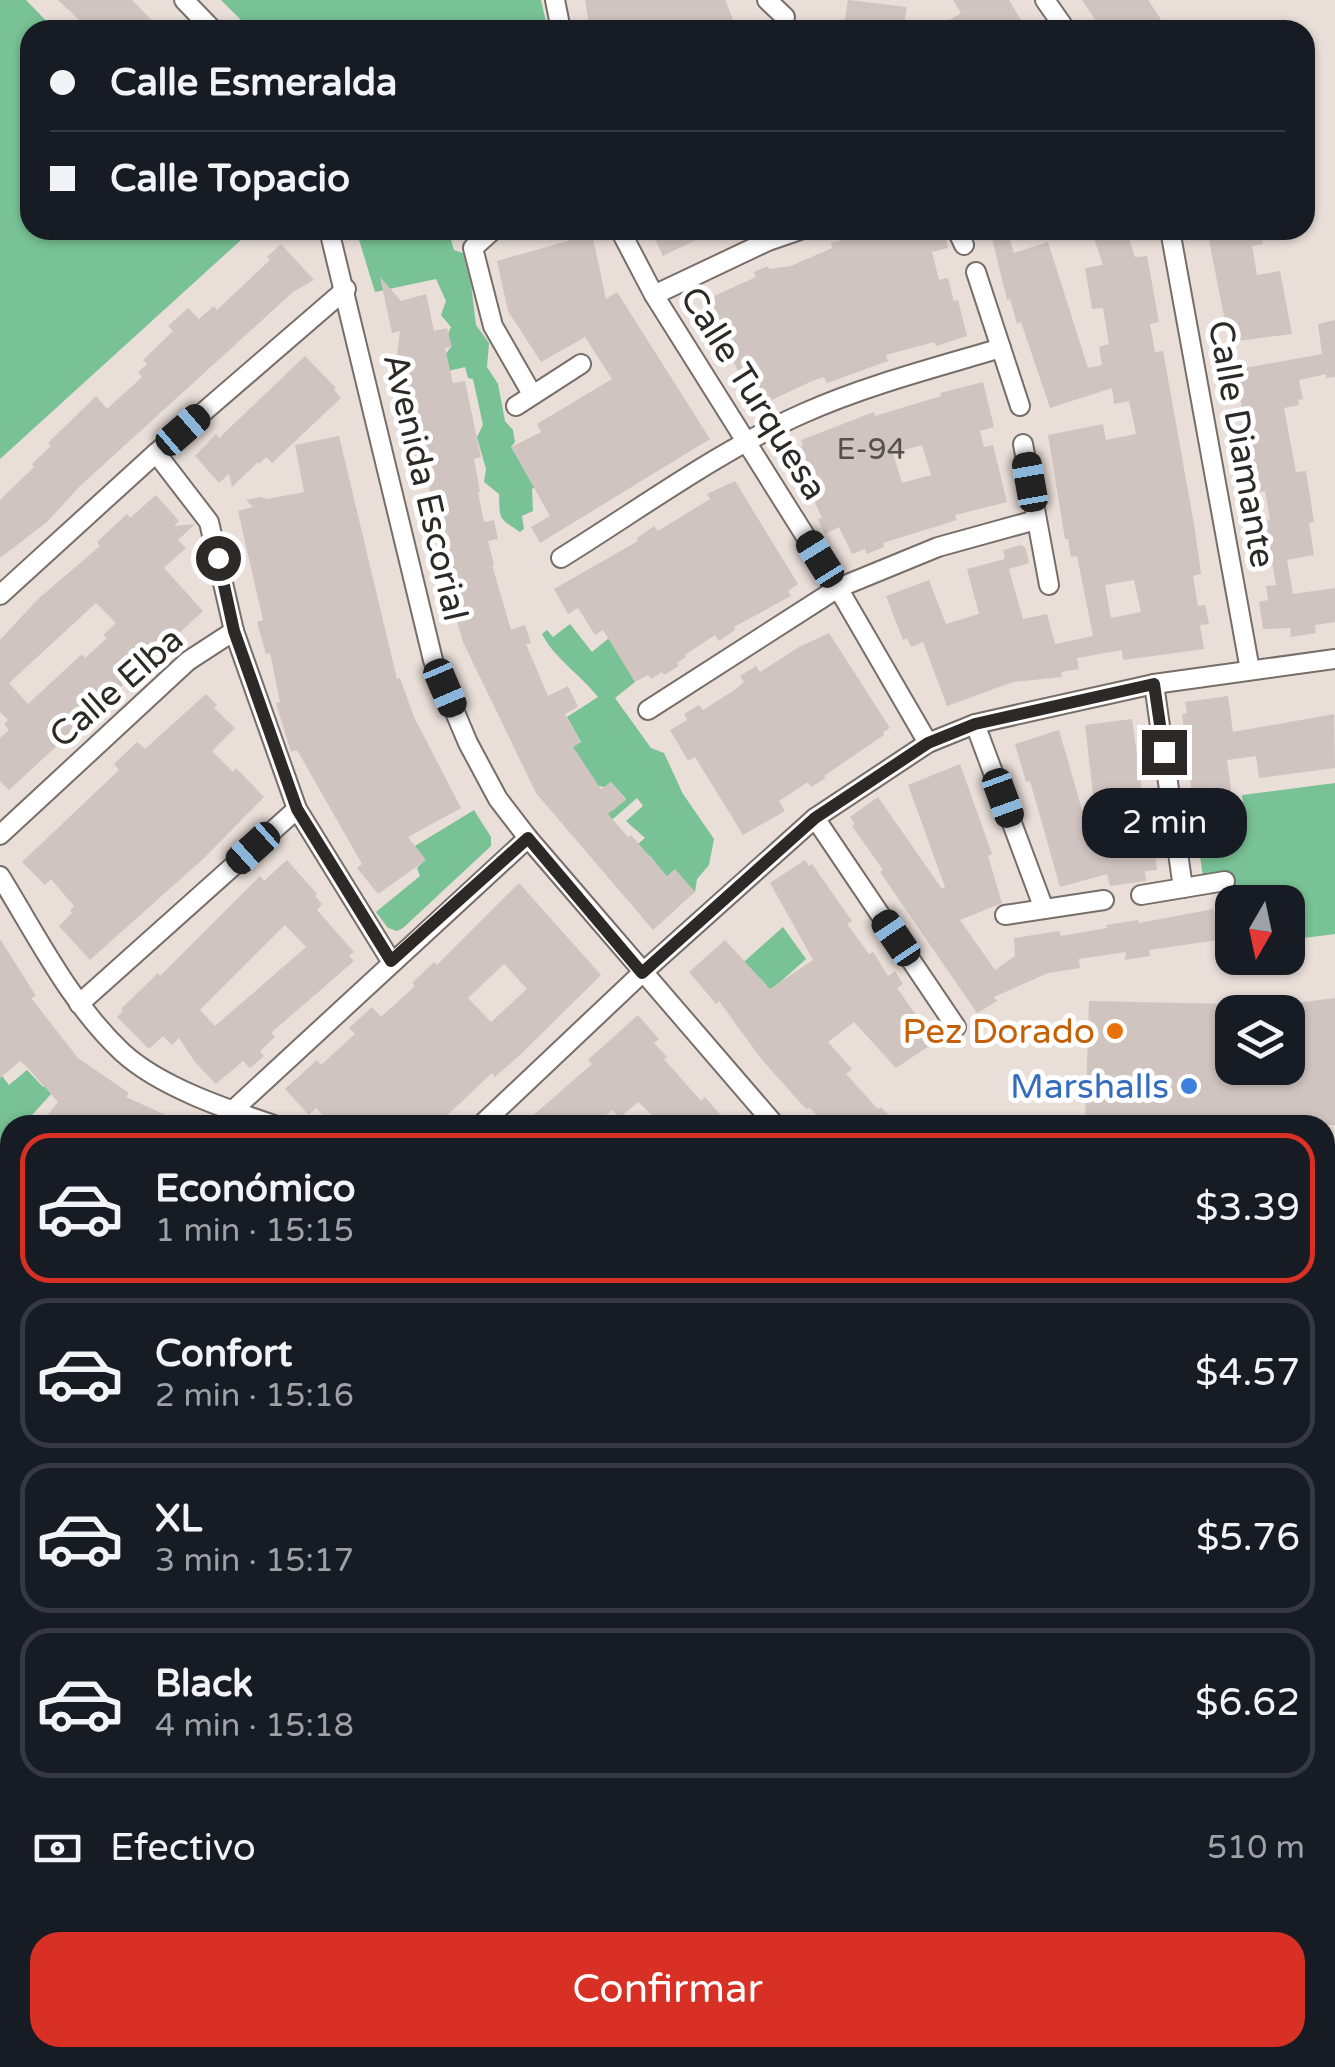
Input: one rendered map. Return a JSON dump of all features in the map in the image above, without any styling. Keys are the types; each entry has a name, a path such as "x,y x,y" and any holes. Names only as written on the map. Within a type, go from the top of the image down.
{"street":[{"path":"184,0 203,20"},
{"path":"767,0 785,17"},
{"name":"Avenida Escorial","path":"332,240 433,660 468,743 498,799 528,838 766,1115"},
{"path":"482,240 473,248 493,326 532,394"},
{"name":"Calle Turquesa","path":"625,240 654,295 838,588 928,743"},
{"path":"654,295 771,240"},
{"name":"Calle Diamante","path":"1172,240 1250,670"},
{"path":"976,272 1020,406"},
{"path":"0,595 156,453 346,289"},
{"path":"561,558 746,442 859,391 1000,348"},
{"path":"516,406 581,364"},
{"path":"1023,444 1049,585"},
{"path":"156,453 209,522 234,631 297,809 391,961"},
{"path":"648,710 838,588 938,547 1036,520"},
{"name":"Calle Elba","path":"0,835 188,661 234,631"},
{"path":"492,1115 815,818 928,743 975,724 1154,684 1335,658"},
{"path":"1154,684 1182,888"},
{"path":"975,724 1044,909"},
{"path":"79,1004 297,809"},
{"path":"815,818 956,1027"},
{"path":"232,1111 528,838"},
{"path":"0,876 79,1004 125,1054 176,1086 244,1115"},
{"path":"1141,894 1225,881"},
{"path":"1005,916 1104,900"}],"green space":[{"path":"0,0 26,0 45,20 20,20 20,240 241,240 0,459"},
{"path":"221,0 541,0 546,20 241,20"},
{"path":"359,240 451,240 454,250 463,253 476,325 489,343 487,367 498,384 505,421 513,430 515,442 511,447 536,486 532,489 533,511 522,516 524,529 520,532 502,518 499,494 484,482 486,469 477,437 483,425 473,379 468,378 465,367 444,372 438,364 451,347 447,336 451,327 441,315 446,301 436,279 375,292"},
{"path":"570,624 592,652 609,638 635,682 615,698 651,748 664,753 683,794 714,839 709,865 697,879 695,892 674,870 638,903 663,872 650,856 633,848 645,838 626,821 643,806 637,798 606,825 601,818 626,799 611,782 605,787 597,786 577,753 534,781 538,767 581,742 567,717 598,697 542,634 547,630 553,637"},
{"path":"1335,783 1335,934 1305,938 1305,885 1234,885 1232,874 1203,877 1196,826 1245,819 1242,795"},
{"path":"474,810 491,837 491,846 403,928 388,928 376,912 420,876 417,868 425,860 415,846"},
{"path":"783,927 806,959 736,1021 766,985 760,978 710,992"},
{"path":"78,1064 32,1115 0,1115 2,1076 9,1085 27,1070 43,1087"}],"building":[{"path":"58,0 132,0 151,20 79,20"},
{"path":"585,0 725,0 733,19 731,20 588,20"},
{"path":"848,0 907,7 905,20 845,20"},
{"path":"953,0 1009,0 1021,20 949,20 961,13"},
{"path":"1082,0 1148,0 1161,20 1095,20"},
{"path":"571,240 593,240 606,299 617,292 710,439 540,543 531,527 550,516 511,447 541,432 537,424 612,379 585,337 541,362 508,311 497,261"},
{"path":"656,240 696,240 663,256"},
{"path":"946,240 948,248 932,252 939,280 948,278 954,301 958,300 967,336 886,355 888,361 827,383 824,377 812,381 759,406 742,369 738,371 730,355 726,356 701,302 756,277 754,272 768,266 791,266 832,248 831,243"},
{"path":"992,240 1010,240 1014,253 1048,242 1088,368 1102,365 1099,347 1109,344 1103,308 1092,309 1085,268 1103,265 1094,240 1129,240 1135,257 1147,256 1159,322 1150,324 1155,352 1163,351 1195,530 1201,574 1193,576 1198,606 1205,605 1209,624 1200,625 1204,649 1123,660 1122,650 1077,658 1079,669 1061,672 1062,677 1013,682 947,706 923,642 911,647 907,638 903,640 886,596 929,580 946,624 979,614 967,569 1005,559 1003,550 1021,545 1029,563 1009,569 1023,619 1047,614 1055,644 1093,636 1077,556 1071,557 1065,539 1048,435 1103,424 1106,440 1136,434 1129,401 1114,404 1112,388 1050,408 1010,299 1007,300","holes":["1134,580 1141,612 1111,618 1105,585"]},
{"path":"1209,240 1262,240 1263,244 1252,246 1257,275 1280,271 1292,334 1229,342"},
{"path":"281,244 314,280 293,292 79,487 47,522 0,558 0,500 34,467 32,464 51,446 48,443 96,396 107,409 142,377 138,372 147,364 143,360 173,331 168,326 188,308 199,319 214,306 217,310 270,260 267,257"},
{"path":"380,277 401,301 426,294 434,331 447,328 452,347 445,348 453,383 465,381 481,457 474,459 478,493 484,522 494,520 498,539 488,541 511,630 525,625 531,643 526,644 548,696 568,686 578,707 565,714 581,742 573,747 601,789 611,782 626,800 608,814 667,876 675,869 695,892 653,930 536,793 463,642 429,486 420,488 413,453 419,452 397,354 400,331 392,333"},
{"path":"1335,320 1335,377 1326,378 1326,374 1299,380 1303,399 1298,400 1299,405 1284,408 1296,472 1306,471 1314,522 1309,523 1314,555 1287,560 1293,594 1335,588 1335,622 1315,625 1316,633 1291,637 1290,628 1263,629 1259,602 1268,600 1266,586 1276,585 1269,546 1261,547 1256,522 1270,520 1265,491 1256,493 1249,451 1244,452 1239,424 1245,423 1239,393 1232,394 1228,371 1322,354 1318,324"},
{"path":"305,356 341,398 272,463 266,457 232,487 229,474 219,483 195,456"},
{"path":"983,382 994,427 980,431 984,447 993,445 1007,502 955,515 957,520 883,543 884,547 867,554 865,549 852,554 839,527 825,534 818,519 822,518 792,451 803,446 801,440 874,412 875,416 941,396 940,393","holes":["922,445 931,475 902,483 893,453"]},
{"path":"339,436 397,679 400,678 414,717 461,808 408,837 426,860 378,894 357,868 362,864 297,750 291,752 276,703 280,702 270,653 266,654 257,622 263,620 238,511 253,507 246,500 304,492 295,445"},
{"path":"735,481 798,584 788,591 791,596 734,627 719,641 715,635 685,655 677,663 679,666 664,675 662,672 651,679 648,675 635,682 603,630 595,635 578,608 568,614 554,589 638,541 654,526 658,531 710,499 707,494"},
{"path":"156,495 179,521 174,526 195,524 178,540 186,548 164,568 203,611 9,790 0,781 0,738 9,730 4,724 8,720 0,712 0,640 38,599 100,546 97,542 127,514 130,518","holes":["96,603 116,623 103,635 107,638 85,658 82,654 28,704 9,683"]},
{"path":"829,633 890,728 826,778 811,787 808,782 779,801 785,811 743,835 695,757 688,761 670,730 687,720 684,714 699,705 703,710 736,689 744,682 740,676 756,666 760,672"},
{"path":"206,694 235,728 212,751 233,772 236,768 264,797 203,859 90,960 59,926 74,906 51,879 45,885 22,862 119,770 114,764 137,742 145,749"},
{"path":"1228,696 1233,732 1334,714 1335,768 1259,778 1256,756 1227,760 1234,812 1195,817 1182,714 1187,713 1185,702"},
{"path":"1132,719 1157,870 1145,871 1146,881 1110,886 1107,874 1060,887 1030,781 1026,782 1015,744 1059,730 1083,813 1095,811 1085,725"},
{"path":"960,764 992,854 988,856 1002,903 960,920 995,970 1015,956 1014,938 1059,931 1061,936 1107,928 1106,925 1214,909 1215,940 1149,950 1150,956 1125,960 1126,952 1079,959 1080,968 1048,973 994,997 997,1001 977,1013 852,826 855,824 850,817 878,797 942,889 945,887 908,785"},
{"path":"287,860 317,894 322,904 317,910 354,952 349,956 354,961 271,1033 275,1037 260,1051 264,1056 250,1068 243,1061 216,1084 179,1038 172,1045 163,1036 149,1049 117,1017 260,876 264,881","holes":["285,925 306,947 215,1026 200,1010"]},
{"path":"805,860 809,866 812,864 852,921 847,924 869,954 873,952 888,976 895,971 903,984 897,988 935,1042 896,1068 854,1022 828,1042 852,1069 846,1074 888,1115 817,1115 806,1109 762,1060 719,1001 716,1004 689,972 725,940 770,989 813,960 770,883"},
{"path":"519,883 601,975 520,1055 495,1077 492,1073 448,1115 323,1115 316,1108 309,1115 285,1089 317,1060 321,1065 355,1034 349,1028 372,1007 381,1017 434,962 437,965","holes":["504,964 527,989 491,1022 468,998"]},
{"path":"0,939 36,996 31,998 78,1058 129,1093 126,1097 166,1115 48,1115 58,1102 20,1061 0,1078"},
{"path":"1335,998 1335,1115 1085,1115 1089,1001 1215,1004 1215,1085 1305,1085 1305,1002"},
{"path":"638,1015 659,1039 654,1043 667,1057 664,1059 701,1101 705,1097 720,1115 652,1115 638,1102 623,1115 613,1110 606,1115 533,1115 592,1064 588,1060"}],"place":[{"name":"Pez Dorado","path":"1115,1031"},
{"name":"Marshalls","path":"1189,1086"}],"route":[{"path":"218,558 234,631 297,809 391,961 528,838 642,973 815,818 928,743 975,724 1154,684 1164,752"}]}
